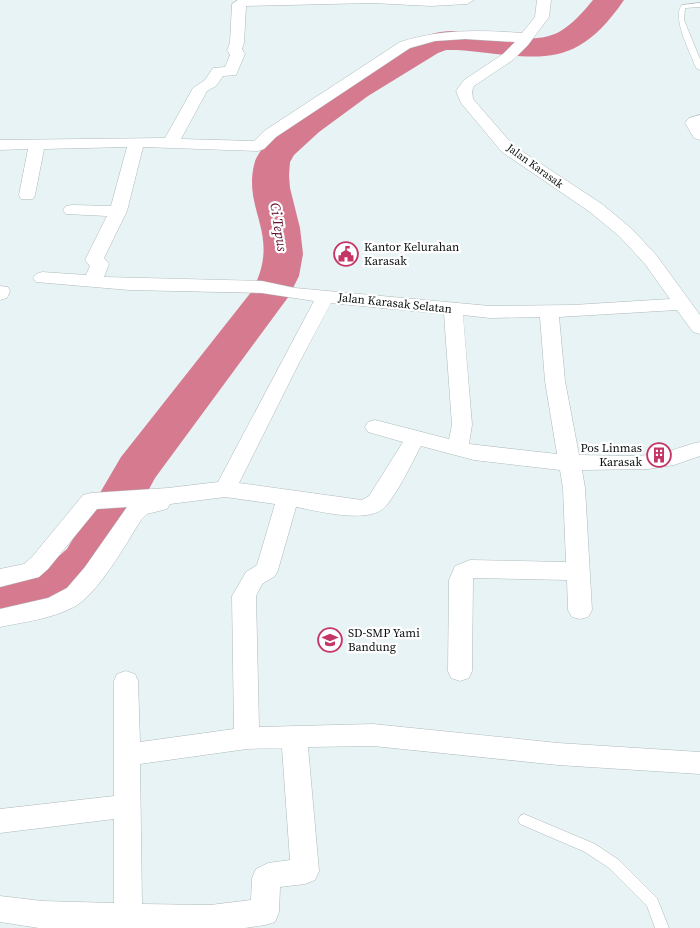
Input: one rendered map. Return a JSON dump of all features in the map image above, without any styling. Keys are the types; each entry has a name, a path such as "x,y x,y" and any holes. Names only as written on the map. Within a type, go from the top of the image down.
{"street":[{"path":"170,144 201,88 211,83 218,72 231,72 238,54 234,50 237,43 239,4 242,2 368,0"},
{"path":"377,0 431,2 467,0"},
{"name":"Jalan Karasak","path":"544,0 542,17 525,40 508,57 468,84 464,88 463,94 508,150 596,208 626,233 651,260 681,304 700,327"},
{"path":"0,145 136,142 258,146 270,134 405,45 442,35 464,34 525,40"},
{"path":"700,120 694,120 693,124 700,136"},
{"path":"93,280 100,264 94,260 118,211 136,142"},
{"path":"27,195 37,145"},
{"path":"72,210 118,211"},
{"path":"42,278 93,280 128,284 205,284 325,296"},
{"name":"Jalan Karasak Selatan","path":"225,488 289,363 319,311 325,296 490,312 681,304"},
{"path":"454,309 462,425 457,448"},
{"path":"549,311 555,381 574,488 580,610"},
{"path":"375,427 474,452 569,463 648,462 674,458 689,451 700,449"},
{"path":"0,578 30,571 40,563 91,501 168,496 225,488 353,508 366,508 377,502 416,438"},
{"path":"0,618 34,611 69,599 97,568 133,514 140,508 167,499 168,496"},
{"path":"247,738 244,596 254,578 267,570 288,498"},
{"path":"460,671 461,580 463,572 470,569 578,571"},
{"path":"126,681 128,918"},
{"path":"126,755 247,738 373,735 558,754 700,763"},
{"path":"0,909 42,915 128,918 209,924 265,912 266,878 268,876 305,871 294,736"},
{"path":"0,821 126,806"}],"lane":[{"path":"700,5 684,6 682,8 682,20 700,68"},
{"path":"524,820 590,848 614,864 652,902 662,928"}],"waterway":[{"name":"Ci Tepus","path":"0,597 58,586 85,562 137,469 269,296 279,276 284,254 284,242 271,188 270,175 272,162 278,151 289,140 330,107 382,71 427,46 441,41 452,40 534,48 559,44 581,31 609,0"}],"place":[{"name":"Kantor Kelurahan Karasak","path":"346,254"},
{"name":"Pos Linmas Karasak","path":"659,455"},
{"name":"SD-SMP Yami Bandung","path":"330,640"}]}
